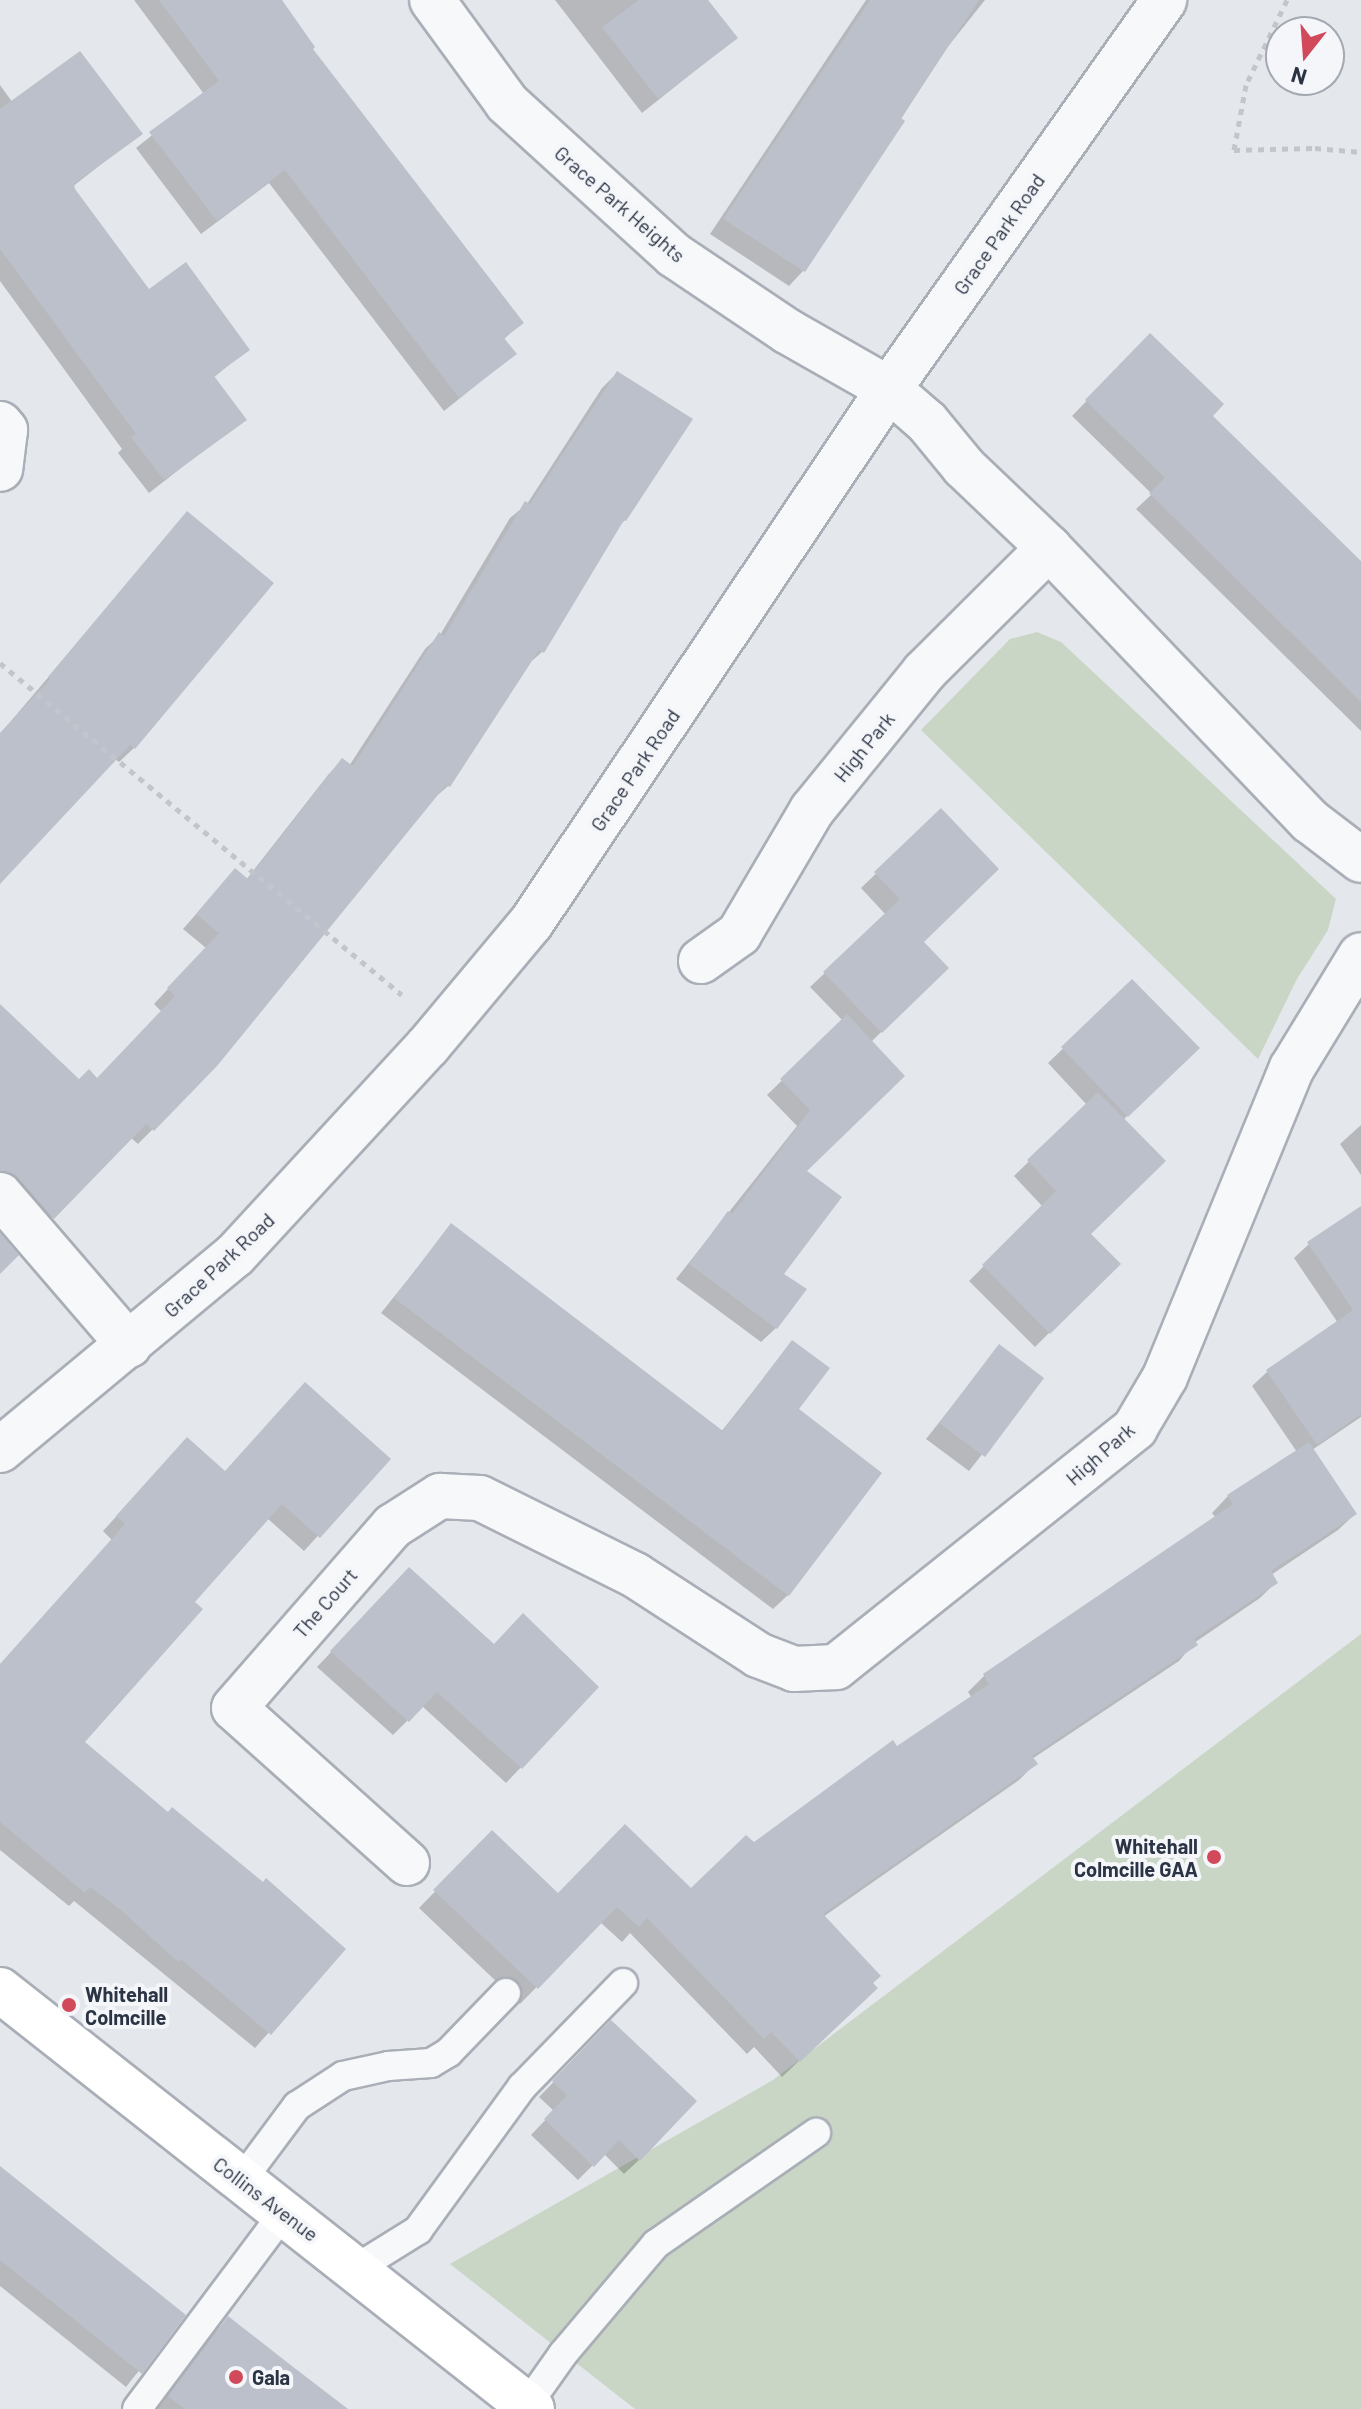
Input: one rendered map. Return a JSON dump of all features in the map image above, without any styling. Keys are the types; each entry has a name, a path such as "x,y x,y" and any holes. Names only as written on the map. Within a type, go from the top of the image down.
{"main road":[{"name":"Collins Avenue","path":"0,1990 530,2407"}],"street":[{"name":"Grace Park Heights","path":"432,0 507,103 674,255 787,331 889,389"},
{"name":"Grace Park Road","path":"0,1450 235,1255 443,1028 531,923 889,389 1164,0"},
{"path":"889,389 927,422 964,467 1049,548 1310,821 1361,860"},
{"path":"0,424 5,430 0,469"},
{"name":"High Park","path":"701,961 739,934 812,810 924,672 1049,548"},
{"name":"High Park","path":"635,1575 758,1655 794,1669 836,1667 1135,1428 1165,1377 1292,1068 1361,955"},
{"path":"0,1195 129,1345"},
{"name":"The Court","path":"407,1863 234,1708 393,1526 440,1496 480,1498 635,1575"}],"lane":[{"path":"357,2268 418,2230 522,2087 623,1983"},
{"path":"241,2181 297,2106 343,2076 388,2066 431,2063 449,2052 506,1993"},
{"path":"530,2407 563,2354 656,2244 816,2133"},
{"path":"137,2409 283,2214"}],"path":[{"path":"1287,0 1246,85 1234,150 1315,148 1361,152"},
{"path":"0,663 443,1028"}],"green space":[{"path":"1037,632 1061,642 1336,899 1328,930 1297,979 1258,1059 921,730 1010,639"},
{"name":"Whitehall Colmcille GAA","path":"1361,1634 1361,2409 635,2409 450,2264 773,2080"}],"building":[{"path":"159,0 282,0 315,47 313,49 524,323 504,338 517,354 459,398 285,170 217,221 149,132 219,81"},
{"path":"639,0 708,0 738,38 658,99 602,27"},
{"path":"870,0 979,0 901,118 905,121 805,272 723,219"},
{"path":"80,51 143,134 74,184 75,189 149,289 186,262 250,350 214,376 247,420 164,480 131,437 136,434 0,249 0,109"},
{"path":"1150,333 1224,404 1213,416 1361,561 1361,702 1149,493 1165,478 1085,400"},
{"path":"617,371 693,419 624,520 544,653 539,650 450,787 446,785 217,1066 154,1131 146,1124 54,1219 19,1179 0,1171 0,1004 79,1079 89,1069 97,1078 175,996 167,988 219,933 196,914 235,868 248,879 342,758 353,766 439,632 444,636 525,501 530,504"},
{"path":"187,511 274,583 135,749 130,745 0,884 0,733 50,679 48,677"},
{"path":"941,808 999,869 924,942 949,968 882,1033 823,972 900,899 874,872"},
{"path":"1132,979 1200,1048 1128,1117 1061,1047"},
{"path":"847,1014 905,1076 807,1171 842,1197 784,1274 807,1289 777,1329 689,1264 728,1211 732,1214 810,1110 780,1079"},
{"path":"1098,1092 1166,1161 1091,1234 1121,1264 1050,1334 982,1265 1056,1191 1027,1160"},
{"path":"1361,1206 1361,1414 1317,1445 1266,1370 1353,1310 1307,1242"},
{"path":"451,1223 723,1431 792,1340 830,1368 799,1409 882,1473 789,1596 394,1298"},
{"path":"0,1233 19,1255 0,1274"},
{"path":"999,1344 1044,1378 985,1457 939,1423"},
{"path":"305,1382 391,1459 320,1538 282,1504 195,1602 203,1609 85,1742 168,1812 172,1807 263,1882 266,1878 346,1949 271,2035 181,1959 178,1962 122,1911 90,1887 85,1893 0,1822 0,1664 125,1524 116,1516 187,1437 225,1471"},
{"path":"1309,1442 1357,1514 1271,1571 1278,1583 1194,1639 1198,1645 1032,1756 1038,1764 823,1914 881,1976 873,1983 878,1988 800,2062 771,2032 764,2039 647,1918 639,1927 617,1907 538,1989 433,1890 492,1830 558,1893 625,1824 691,1888 746,1835 754,1842 893,1740 897,1746 989,1684 983,1674 1233,1504 1227,1495"},
{"path":"409,1567 494,1644 523,1613 599,1687 522,1769 437,1692 409,1722 330,1651"},
{"path":"611,2020 697,2101 640,2161 619,2140 594,2167 544,2119 567,2095 552,2081"},
{"path":"0,2166 186,2315 142,2374 0,2260"},
{"path":"228,2316 348,2409 185,2409 168,2396"}],"place":[{"name":"Whitehall Colmcille GAA","path":"1214,1857"},
{"name":"Whitehall Colmcille","path":"69,2005"},
{"name":"Gala","path":"236,2377"}]}
